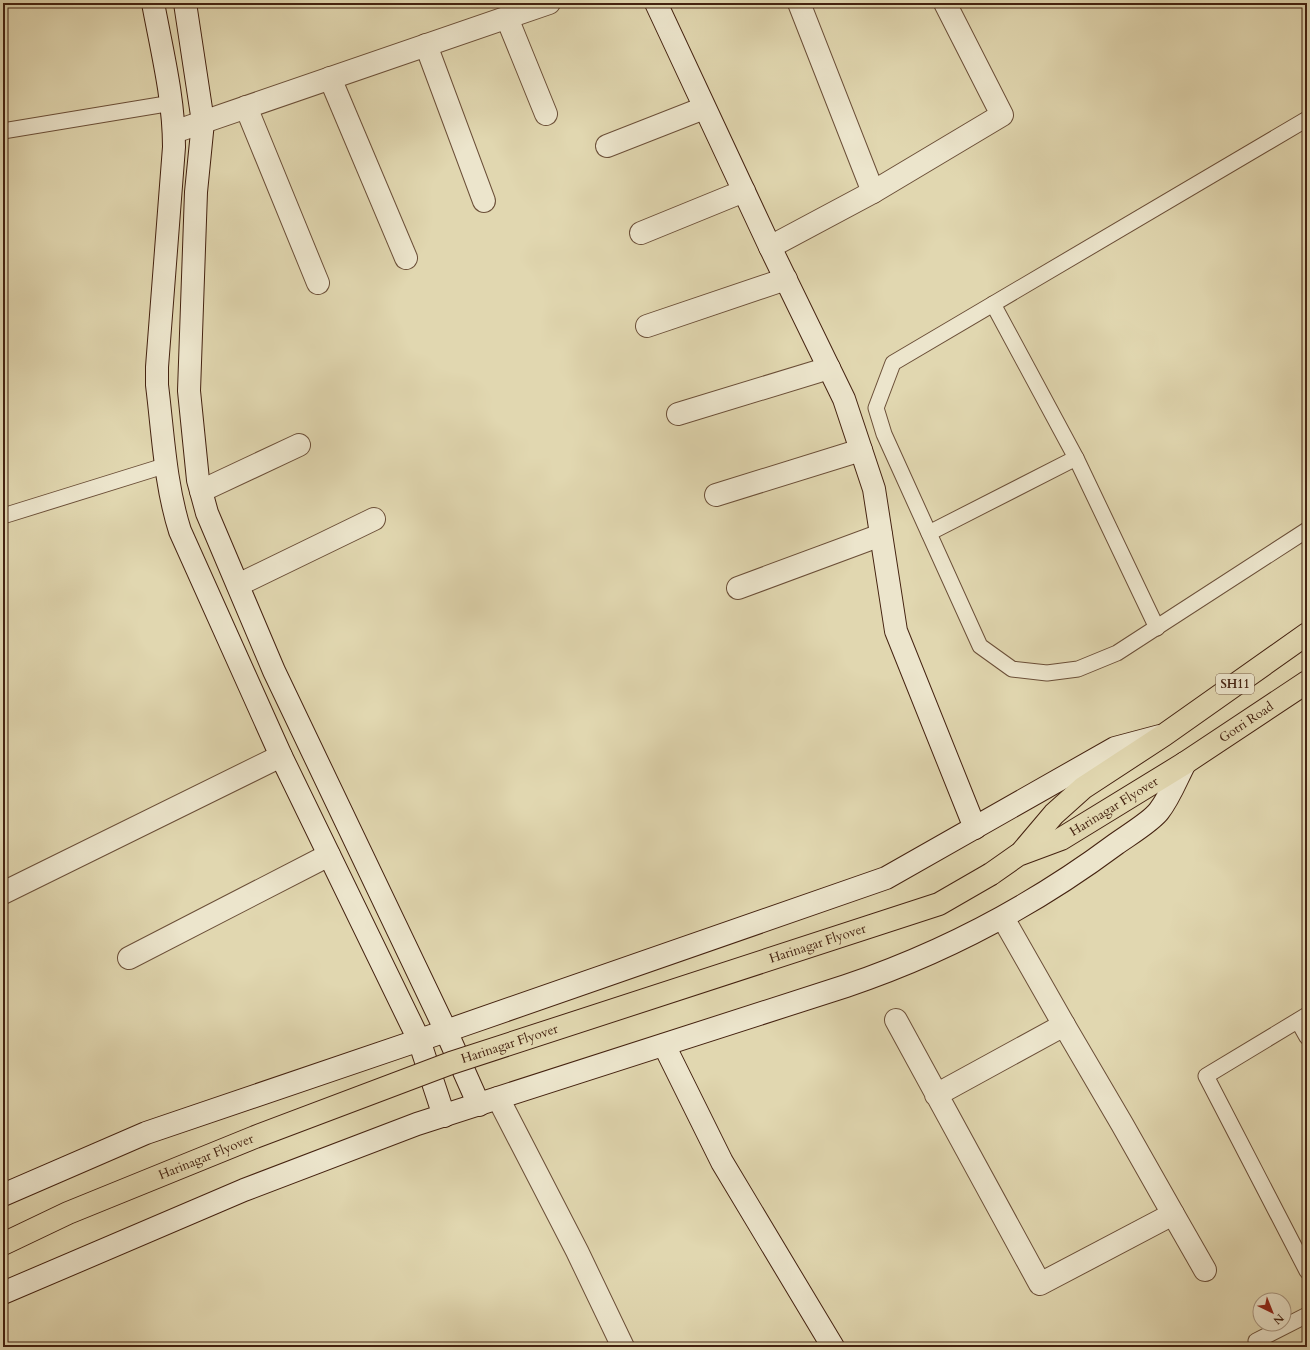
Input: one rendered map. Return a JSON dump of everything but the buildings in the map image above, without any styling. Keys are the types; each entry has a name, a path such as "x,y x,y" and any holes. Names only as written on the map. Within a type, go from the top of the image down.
{"main road":[{"name":"SH11","path":"1164,735 1307,634"},
{"name":"Gotri Road","path":"1185,763 1307,682"},
{"name":"Harinagar Flyover","path":"3,1244 68,1214 255,1137 429,1071 939,904 990,874 1018,855 1060,809 1083,788 1122,764 1164,735"},
{"name":"Harinagar Flyover","path":"1018,855 1061,839 1185,763"}],"street":[{"path":"153,3 172,103 174,132 157,367 157,385 170,493 180,531 281,756 419,1040 444,1116"},
{"path":"185,3 203,122 196,192 189,391 198,480 207,513 274,671 446,1031 577,1251 623,1347"},
{"path":"174,132 549,3"},
{"path":"656,3 704,108 844,399 874,489 896,631 975,828"},
{"path":"799,3 873,192"},
{"path":"770,247 873,192 1002,115 945,3"},
{"path":"507,18 546,114"},
{"path":"426,45 484,201"},
{"path":"330,78 406,258"},
{"path":"246,107 318,283"},
{"path":"607,146 704,108"},
{"path":"641,233 744,191"},
{"path":"647,326 786,279"},
{"path":"678,414 829,368"},
{"path":"201,491 299,445"},
{"path":"716,494 861,450"},
{"path":"238,585 374,519"},
{"path":"738,588 881,535"},
{"path":"3,1195 146,1133 446,1031 886,878 1115,748 1164,735"},
{"path":"3,893 281,756"},
{"path":"3,1294 244,1190 417,1124 876,976 946,946 1003,918 1041,896 1083,868 1159,812 1185,763"},
{"path":"129,958 329,855"},
{"path":"1003,918 1205,1270"},
{"path":"896,1020 1040,1284 1173,1214"},
{"path":"936,1095 1064,1025"},
{"path":"664,1045 722,1162 833,1347"}],"lane":[{"path":"3,131 172,103"},
{"path":"1307,119 893,363 876,408 884,434 980,646 1012,669 1048,673 1078,669 1117,653 1307,530"},
{"path":"993,304 1076,458 1157,628"},
{"path":"929,533 1076,458"},
{"path":"3,516 167,466"},
{"path":"1307,1037 1302,1018 1206,1076 1307,1271"},
{"path":"1259,1347 1256,1341 1307,1315"}]}
